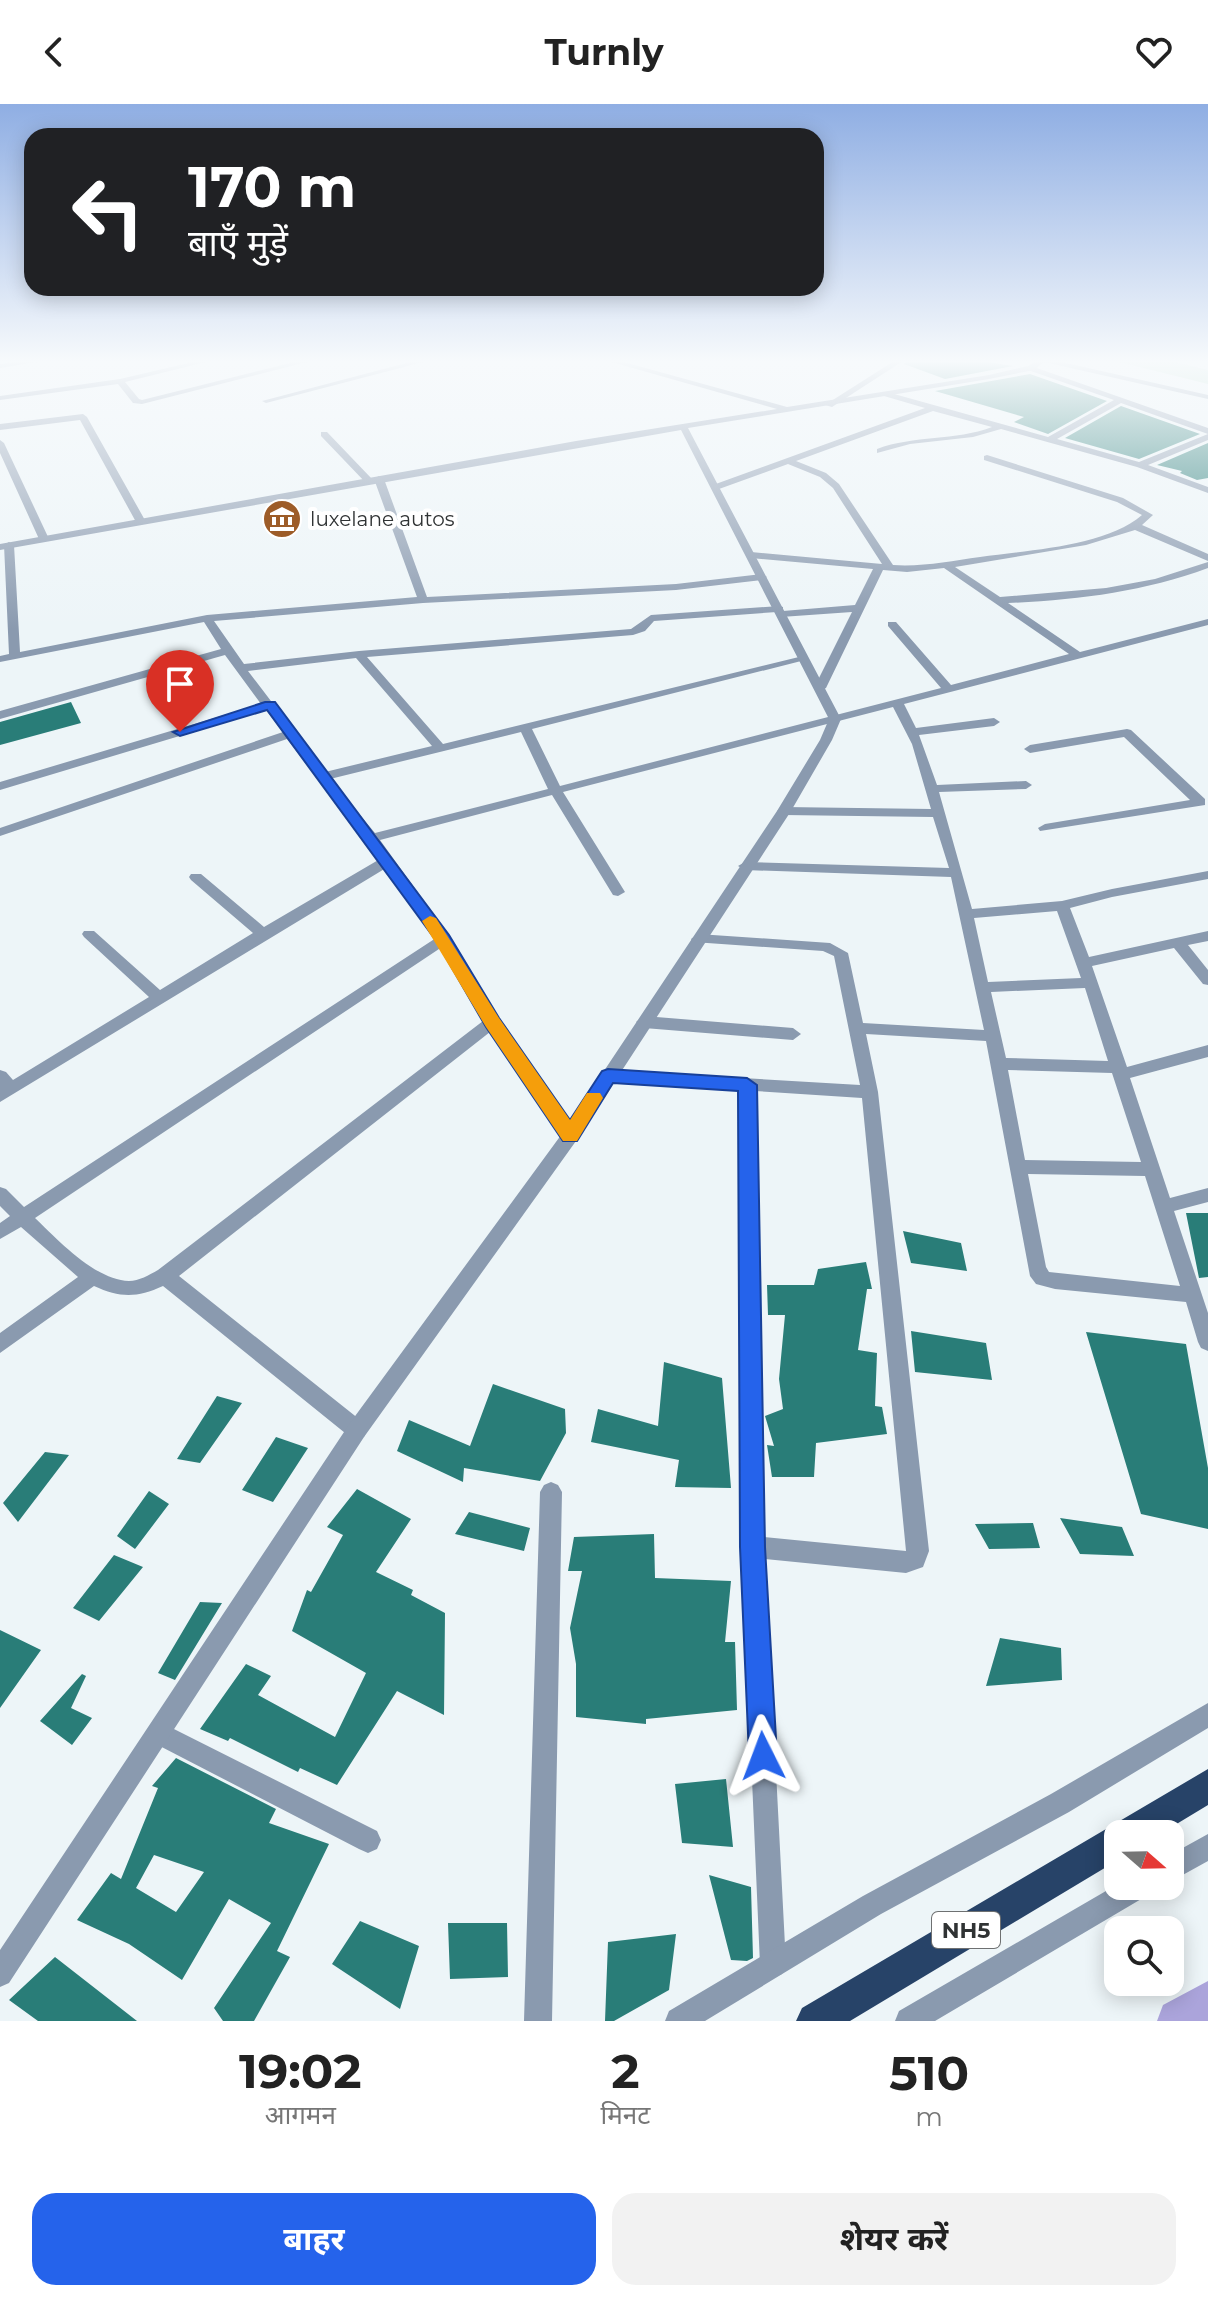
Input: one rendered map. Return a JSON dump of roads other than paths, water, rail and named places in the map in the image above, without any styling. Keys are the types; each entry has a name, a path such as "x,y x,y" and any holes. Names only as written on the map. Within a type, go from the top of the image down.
{"highway":[{"path":"1151,1820 1208,1786"},
{"name":"NH5","path":"815,2021 1104,1848"}],"street":[{"path":"3,450 44,539"},
{"path":"101,450 141,522"},
{"path":"342,450 374,480 423,600"},
{"path":"15,656 4,546 543,450"},
{"path":"0,1974 357,1430 570,1136 784,811 826,740 835,719 696,450"},
{"path":"716,487 818,450"},
{"path":"1090,450 1208,490"},
{"path":"1140,465 1172,450"},
{"path":"751,555 885,568 946,565 1052,551 1137,527 1148,515 1139,508 987,458"},
{"path":"789,461 823,475 836,486 885,568"},
{"path":"1137,527 1208,558"},
{"path":"946,565 1079,656"},
{"path":"1001,600 1109,592 1149,584 1208,565"},
{"path":"820,688 860,608 885,568"},
{"path":"0,659 207,618 423,600 676,587 762,577"},
{"path":"241,668 359,654 633,632 641,629 651,618 860,608"},
{"path":"207,618 228,651 372,838 386,862 444,939 492,1022 570,1136"},
{"path":"892,624 949,690"},
{"path":"372,838 1207,624"},
{"path":"0,715 228,651"},
{"path":"359,654 440,748"},
{"path":"322,777 803,659"},
{"path":"897,703 914,732 957,873 999,1064 1037,1270 1043,1278 1192,1295"},
{"path":"0,786 270,705"},
{"path":"914,732 994,722"},
{"path":"525,727 556,791 618,892"},
{"path":"1030,749 1127,733 1204,801"},
{"path":"0,832 290,734"},
{"path":"930,789 1026,785"},
{"path":"1045,828 1204,801"},
{"path":"784,811 939,813"},
{"path":"4,1087 160,999 386,862"},
{"path":"745,866 957,873"},
{"path":"965,914 1062,906 1208,875"},
{"path":"196,877 263,934"},
{"path":"1062,906 1091,983 1208,1342"},
{"path":"89,934 160,999"},
{"path":"1084,963 1208,936"},
{"path":"0,1232 444,939"},
{"path":"698,939 835,949 843,959 870,1092 918,1551 915,1559 906,1562 753,1547"},
{"path":"1177,942 1208,980"},
{"path":"981,987 1091,983"},
{"path":"0,1194 92,1277 110,1287 132,1289 165,1276 492,1022"},
{"path":"644,1022 793,1034"},
{"path":"857,1028 992,1036"},
{"path":"999,1064 1120,1070 1208,1051"},
{"path":"608,1076 870,1092"},
{"path":"747,1085 753,1547 773,1965"},
{"path":"1018,1167 1152,1169"},
{"path":"1164,1207 1208,1195"},
{"path":"165,1276 357,1430"},
{"path":"0,1344 92,1277"},
{"path":"538,2021 551,1492"},
{"path":"679,2021 872,1905 1060,1803 1208,1715"},
{"path":"160,1734 368,1840"},
{"path":"1184,1861 1208,1847"},
{"path":"909,2021 1115,1900"}],"waterway":[{"path":"1179,2021 1208,2003"}],"place":[{"name":"luxelane autos","path":"282,519"}]}
